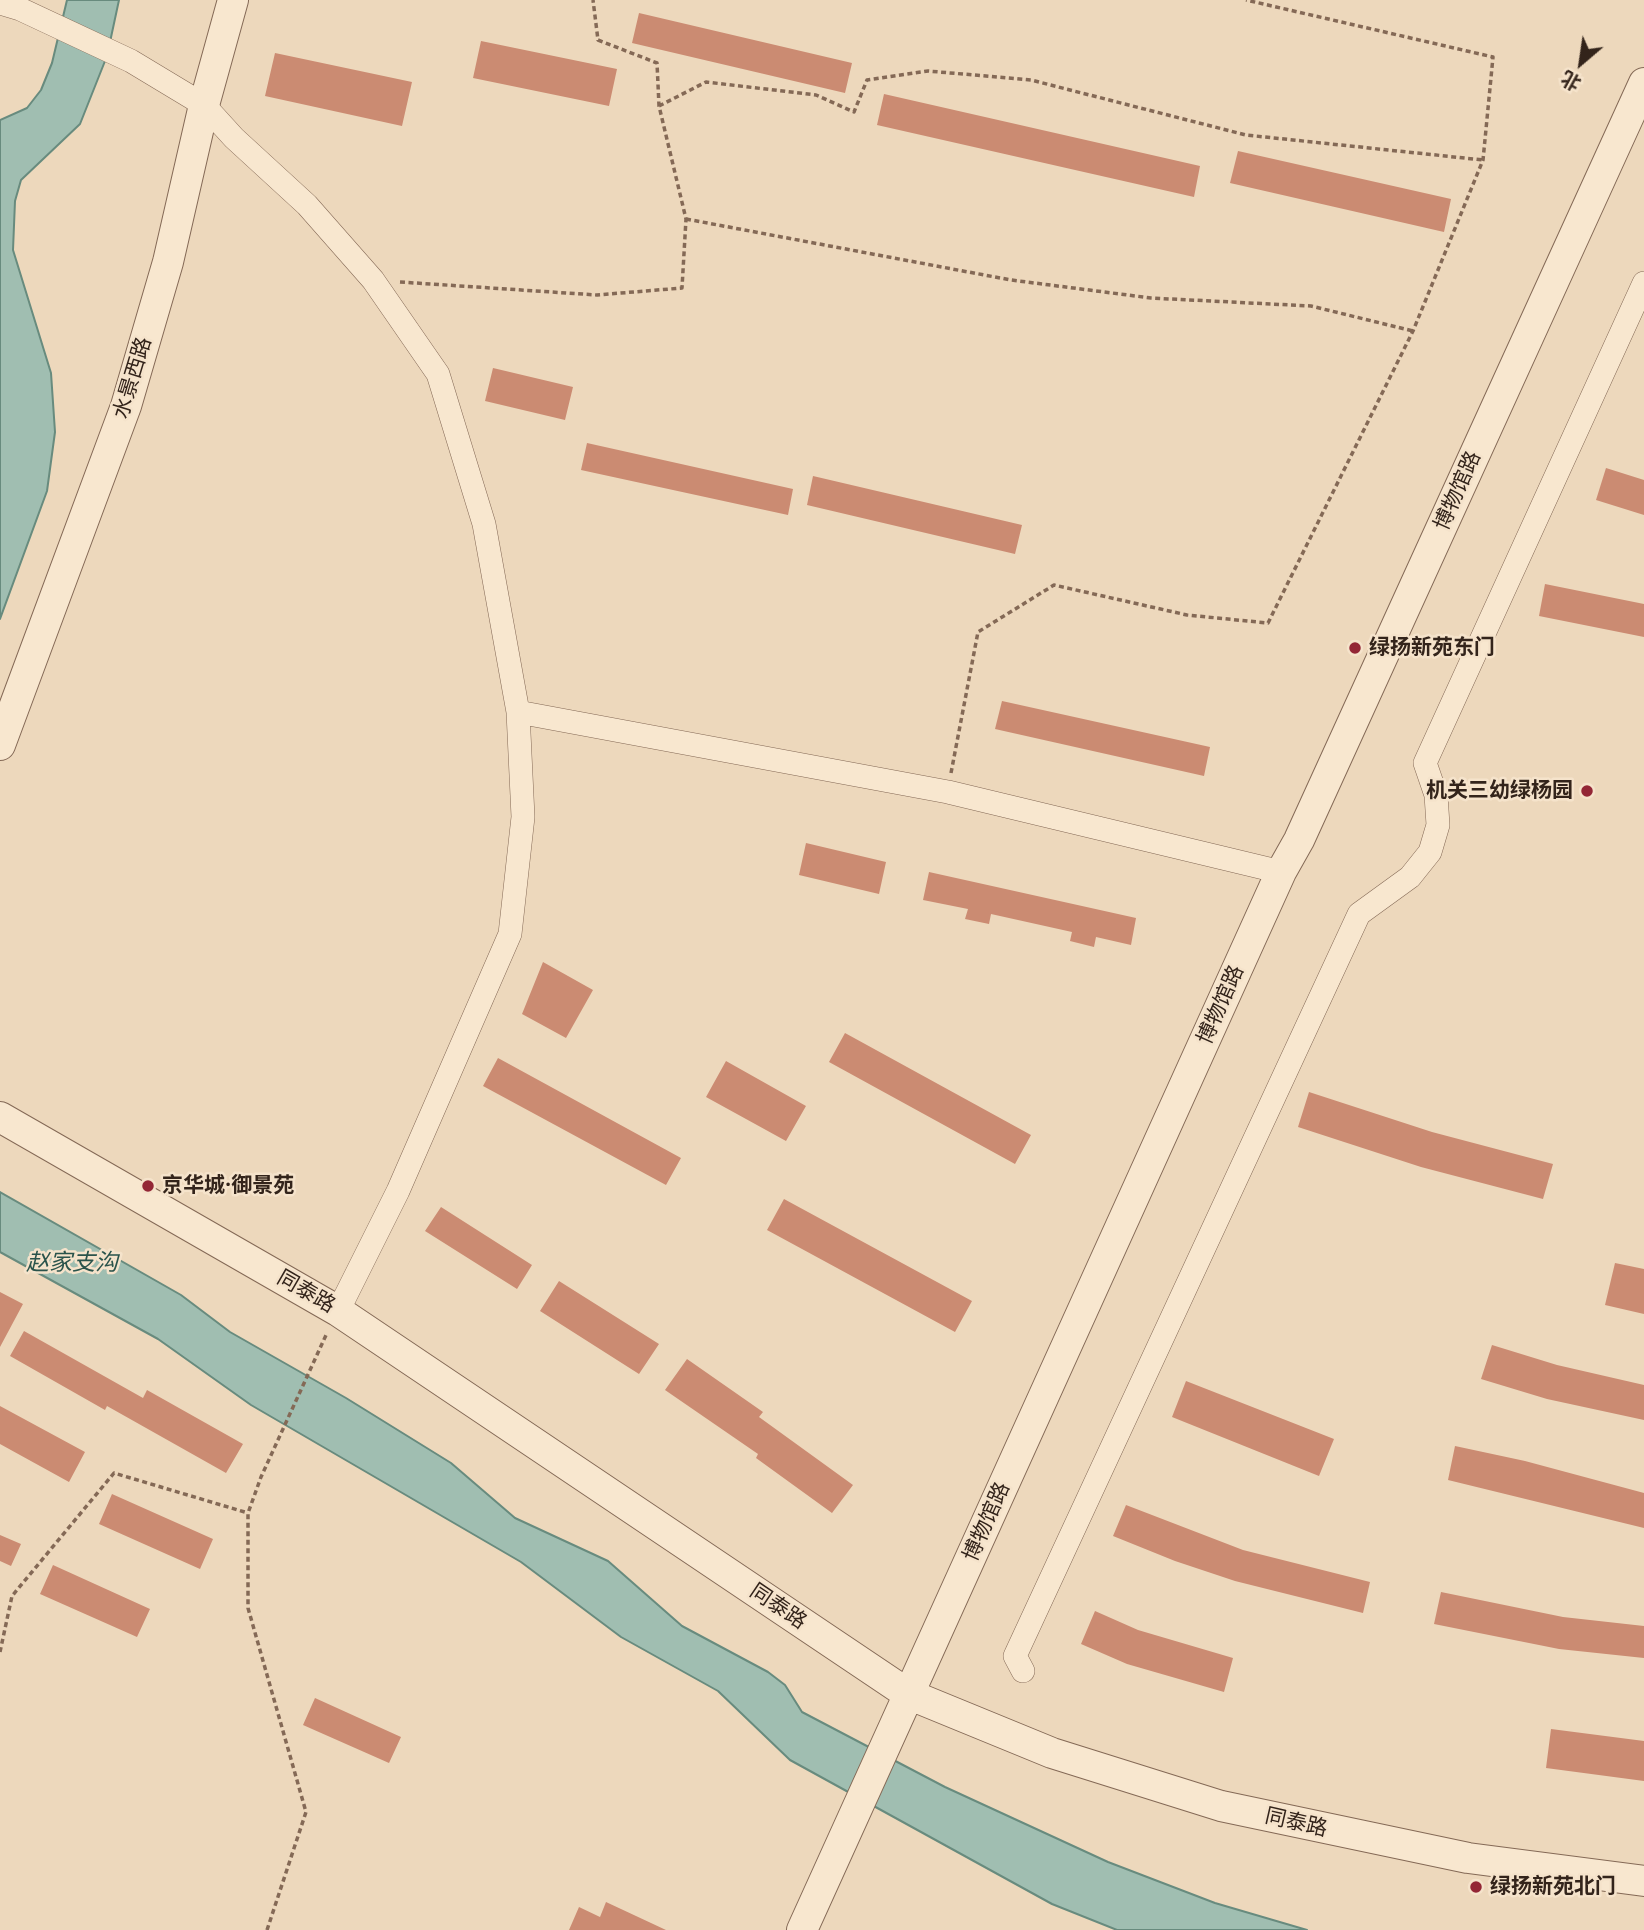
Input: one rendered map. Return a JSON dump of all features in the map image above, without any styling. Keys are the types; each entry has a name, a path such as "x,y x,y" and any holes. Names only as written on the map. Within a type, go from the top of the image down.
{"street":[{"name":"水景西路","path":"0,746 126,406 168,262 204,105 233,0"},
{"path":"0,3 20,9 131,61 204,105 307,205 373,280 438,374 484,524 518,712 523,817 510,934 398,1191 338,1311"},
{"name":"博物馆路","path":"802,1930 1281,872 1299,839 1644,83"},
{"path":"1023,1671 1015,1656 1359,914 1410,877 1430,852 1438,825 1436,795 1425,763 1644,283"},
{"path":"518,712 948,792 1281,872"},
{"name":"同泰路","path":"0,1117 338,1311 908,1694 1052,1753 1221,1806 1468,1858 1644,1881"}],"path":[{"path":"373,280 597,295 682,288 686,219 659,106 657,63 598,40 593,0"},
{"path":"948,792 978,632 1054,585 1188,615 1268,623 1413,331 1483,160 1493,57 1246,0"},
{"path":"659,106 706,82 816,95 854,112 867,80 928,71 1031,80 1246,135 1483,160"},
{"path":"686,219 1011,280 1151,298 1311,306 1413,331"},
{"path":"267,1930 306,1812 248,1608 248,1513 310,1368 338,1311"},
{"path":"0,1652 12,1596 114,1473 248,1513"}],"water":[{"path":"67,0 119,0 107,56 80,124 21,180 15,201 13,250 51,373 55,432 47,491 0,619 0,120 27,108 41,90 52,63"},
{"name":"赵家支沟","path":"0,1192 181,1295 230,1332 346,1398 451,1463 515,1518 608,1561 682,1626 768,1672 785,1685 802,1712 945,1787 1108,1862 1215,1903 1307,1930 1117,1930 1052,1904 790,1760 718,1691 621,1637 521,1562 251,1405 158,1339 0,1252"}],"building":[{"path":"639,13 852,63 845,93 632,43"},
{"path":"481,41 617,69 609,106 473,78"},
{"path":"275,53 412,82 402,126 265,96"},
{"path":"884,94 1200,166 1194,197 877,125"},
{"path":"1238,151 1451,199 1444,232 1230,183"},
{"path":"493,368 573,387 565,420 485,401"},
{"path":"587,443 793,489 788,515 581,470"},
{"path":"1606,468 1644,480 1644,515 1596,500"},
{"path":"813,476 1022,525 1015,554 807,505"},
{"path":"1545,584 1644,604 1644,637 1539,616"},
{"path":"1002,701 1210,747 1204,776 995,729"},
{"path":"806,843 886,862 879,894 799,875"},
{"path":"929,872 1136,918 1131,945 1096,937 1094,947 1070,941 1072,932 991,914 989,924 965,919 968,909 923,900"},
{"path":"543,962 593,990 566,1038 522,1014"},
{"path":"845,1033 1031,1135 1015,1164 829,1062"},
{"path":"498,1058 681,1158 666,1185 483,1086"},
{"path":"726,1061 806,1106 786,1141 706,1097"},
{"path":"1309,1092 1432,1132 1553,1164 1543,1199 1421,1167 1298,1127"},
{"path":"784,1199 972,1301 955,1332 767,1230"},
{"path":"441,1207 532,1265 517,1289 425,1231"},
{"path":"1615,1263 1644,1269 1644,1314 1605,1305"},
{"path":"559,1281 659,1344 639,1374 540,1311"},
{"path":"0,1292 23,1304 0,1347"},
{"path":"24,1331 143,1398 147,1390 243,1444 226,1473 107,1406 105,1410 10,1356"},
{"path":"1492,1345 1557,1365 1644,1385 1644,1420 1547,1399 1481,1379"},
{"path":"687,1359 763,1412 759,1417 853,1485 832,1513 756,1458 758,1454 665,1390"},
{"path":"1186,1381 1334,1439 1319,1476 1172,1417"},
{"path":"0,1406 85,1452 69,1482 0,1444"},
{"path":"1455,1446 1525,1461 1644,1493 1644,1528 1448,1480"},
{"path":"112,1494 213,1539 200,1569 99,1524"},
{"path":"1126,1505 1243,1550 1370,1582 1363,1613 1235,1581 1113,1536"},
{"path":"0,1535 21,1544 11,1566 0,1561"},
{"path":"53,1565 150,1609 137,1637 40,1594"},
{"path":"1441,1592 1563,1617 1644,1626 1644,1658 1559,1649 1434,1624"},
{"path":"1095,1611 1138,1630 1233,1658 1224,1692 1127,1664 1081,1644"},
{"path":"315,1698 401,1737 389,1763 303,1725"},
{"path":"1551,1729 1644,1741 1644,1781 1546,1768"},
{"path":"606,1902 666,1930 569,1930 579,1907 600,1917"}],"place":[{"name":"绿扬新苑东门","path":"1355,648"},
{"name":"机关三幼绿杨园","path":"1587,791"},
{"name":"京华城·御景苑","path":"148,1186"},
{"name":"绿扬新苑北门","path":"1476,1887"}]}
